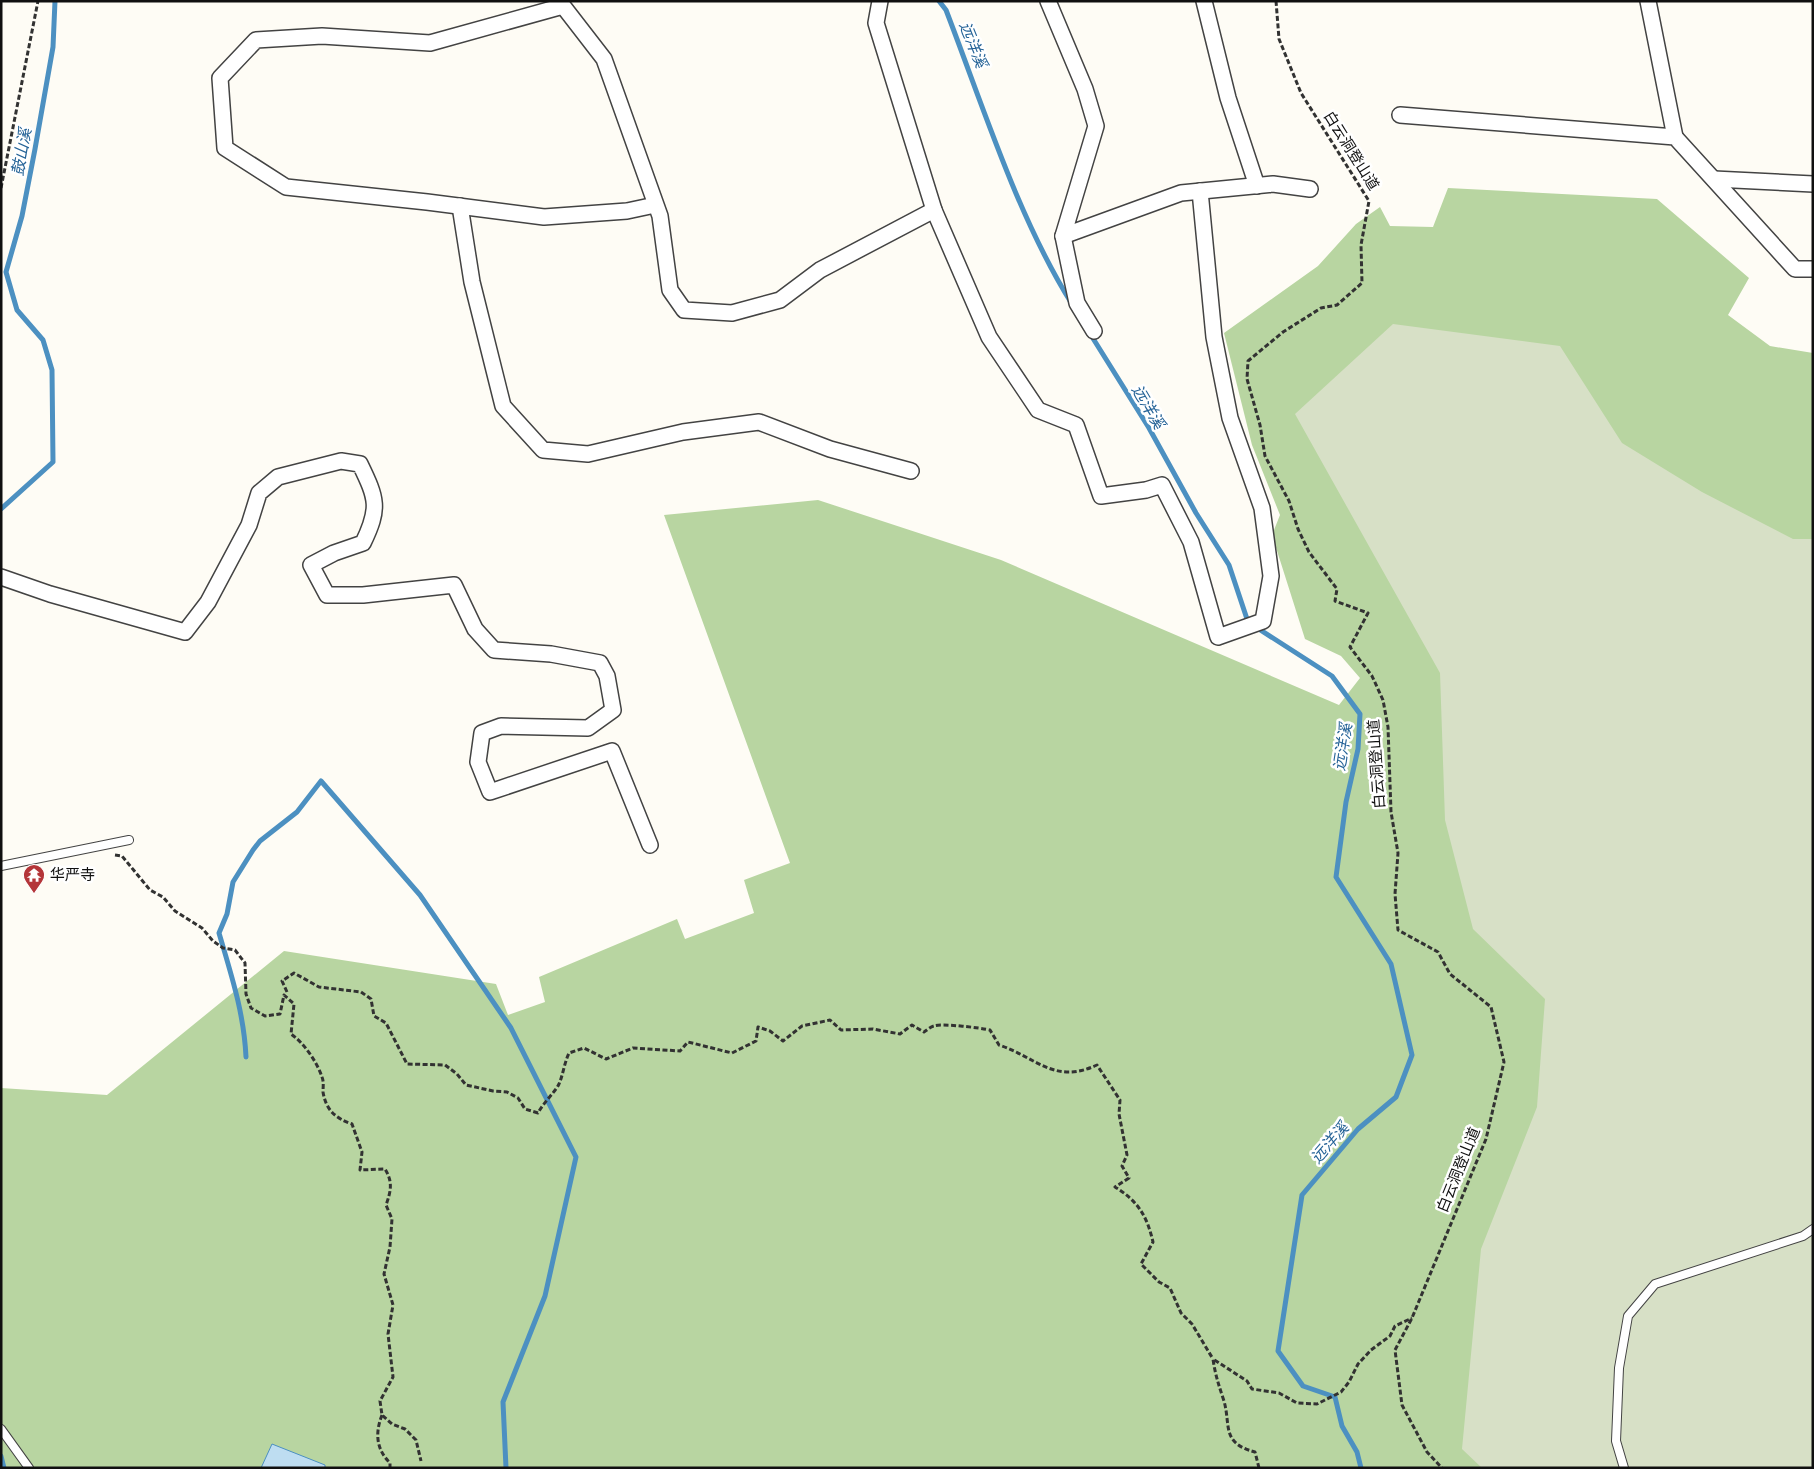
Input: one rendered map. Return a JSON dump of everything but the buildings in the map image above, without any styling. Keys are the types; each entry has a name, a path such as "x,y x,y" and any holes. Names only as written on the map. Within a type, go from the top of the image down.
{"street":[{"path":"880,1 876,24 934,210 988,337 1038,410 1076,425 1102,496 1146,490 1162,485 1191,542 1218,637 1263,622 1271,576 1262,508 1230,418 1214,337 1200,191"},
{"path":"1048,1 1085,89 1096,126 1063,236 1077,303 1094,331"},
{"path":"1204,1 1228,98 1257,186"},
{"path":"1648,1 1675,137 1795,268 1813,269"},
{"path":"656,205 627,212 544,217 286,187 225,148 220,78 256,40 322,36 430,43 563,6 604,59 660,216 670,290 684,310 732,313 780,300 820,270 934,210"},
{"path":"1400,116 1675,137"},
{"path":"1714,179 1813,184"},
{"path":"1063,236 1181,193 1273,184 1310,189"},
{"path":"460,206 472,282 503,406 543,450 588,454 684,432 759,422 830,449 911,471"},
{"path":"1,578 50,594 185,632 213,594 249,525 259,493 278,477 341,461 360,464 374,494 373,522 363,544 334,553 311,565 328,595 363,595 454,585 475,629 494,650 551,654 600,662 607,676 613,710 588,728 500,726 482,733 478,762 490,792 612,750 650,845"}],"lane":[{"path":"1,866 129,840"},
{"path":"1624,1468 1616,1441 1619,1368 1628,1316 1654,1284 1803,1236 1813,1229"},
{"path":"1,1429 29,1468"}],"path":[{"path":"1,188 38,1"},
{"name":"白云洞登山道","path":"1276,1 1280,39 1301,93 1369,201 1361,245 1362,283 1337,305 1321,308 1276,338 1248,361 1247,379 1260,425 1265,456 1289,501 1298,529 1309,552 1336,589 1335,601 1368,613 1350,647 1372,676 1383,700 1386,718 1391,812 1398,853 1394,894 1398,930 1438,952 1450,974 1491,1007 1504,1062 1486,1139 1412,1318 1395,1350 1402,1405 1427,1452 1442,1468"},
{"path":"100,845 108,854 122,856 150,890 163,897 175,911 202,928 213,941 223,948 235,950 244,963 246,994 251,1008 265,1016 280,1014 284,995 294,1004 291,1034 302,1041 323,1078 323,1091 328,1109 339,1120 352,1124 362,1152 360,1170 385,1169 391,1179 391,1191 386,1205 392,1220 390,1248 384,1274 393,1305 388,1334 393,1377 380,1401 382,1415 378,1438 381,1454 390,1463 390,1468"},
{"path":"287,992 282,980 294,973 319,987 360,992 371,999 374,1016 386,1023 407,1064 445,1066 457,1074 466,1085 508,1092 518,1098 525,1109 538,1113 544,1101 559,1084 563,1067 570,1053 584,1048 606,1059 633,1048 680,1051 688,1042 732,1053 756,1041 758,1027 770,1031 783,1041 802,1026 830,1020 841,1030 873,1029 900,1034 912,1026 924,1032 935,1025 962,1028 977,1026 990,1030 998,1045 1012,1050 1039,1065 1071,1074 1097,1065 1120,1100 1119,1114 1127,1155 1122,1166 1129,1178 1115,1187 1136,1203 1145,1215 1153,1242 1142,1264 1159,1282 1170,1288 1181,1313 1192,1324 1213,1359 1215,1375 1224,1403 1228,1434 1240,1448 1255,1452 1259,1468"},
{"path":"1213,1359 1247,1381 1252,1390 1279,1393 1297,1403 1317,1404 1341,1392 1349,1382 1358,1364 1390,1336 1395,1326 1412,1318"},
{"path":"382,1415 416,1440 421,1461"}],"green space":[{"path":"1448,188 1657,199 1749,278 1728,315 1770,346 1813,353 1813,1468 1,1468 1,1088 107,1095 284,951 496,984 508,1015 545,1002 539,977 677,919 685,939 754,913 744,880 790,863 664,515 818,500 1001,560 1339,705 1360,678 1341,656 1305,639 1272,535 1280,515 1252,445 1224,333 1318,266 1356,224 1380,207 1390,226 1433,227"},
{"path":"1393,324 1560,346 1622,443 1702,492 1793,539 1813,539 1813,1468 1482,1468 1462,1449 1481,1249 1537,1107 1545,999 1473,929 1445,820 1440,673 1295,414"}],"water":[{"path":"272,1444 325,1465 325,1468 261,1468"}],"waterway":[{"name":"鼓山溪","path":"1,509 53,462 52,370 43,340 17,310 6,272 22,216 35,149 53,47 55,1"},
{"name":"远洋溪","path":"939,1 946,10 1018,198 1053,271 1072,304"},
{"name":"远洋溪","path":"1089,332 1149,428 1196,513 1229,565 1248,622 1332,676 1360,714 1358,749 1346,802 1336,877 1391,964 1412,1055 1396,1097 1358,1129 1302,1195 1278,1351 1303,1386 1335,1397 1342,1426 1357,1452 1361,1468"},
{"path":"246,1057 240,1009 219,933 227,914 233,882 253,850 260,841 297,812 321,781 420,895 511,1028 576,1157 545,1296 503,1402 506,1468"},
{"path":"1,1456 4,1468"}],"place":[{"name":"华严寺","path":"34,894"}]}
